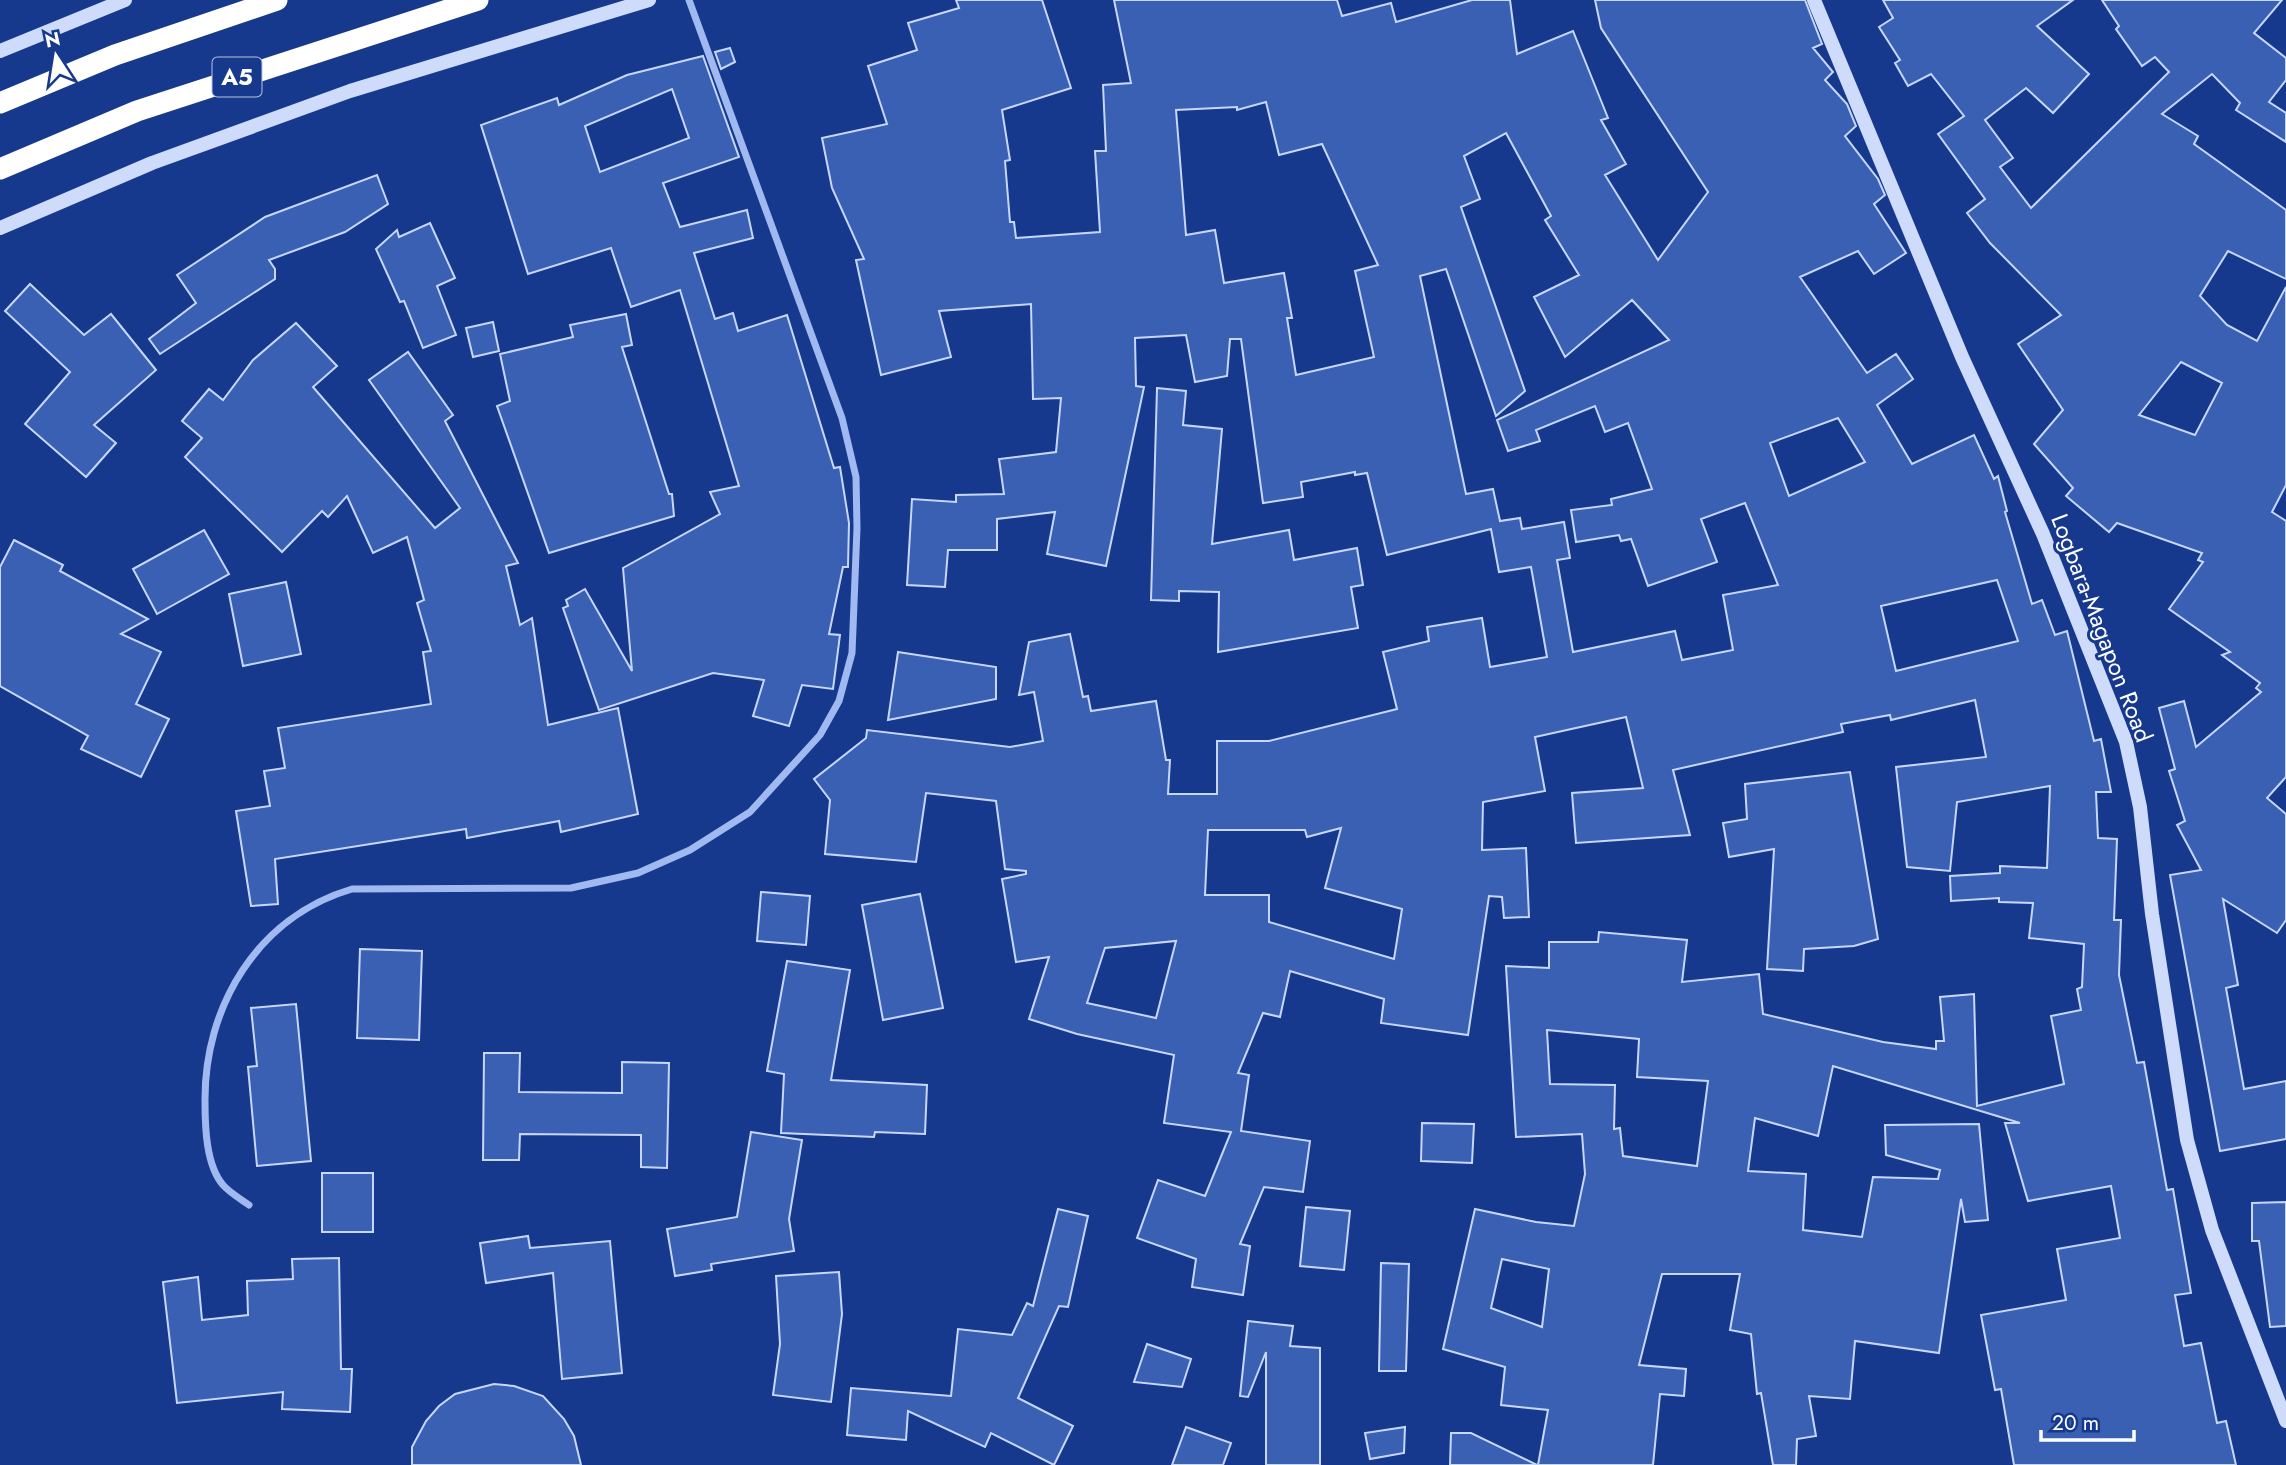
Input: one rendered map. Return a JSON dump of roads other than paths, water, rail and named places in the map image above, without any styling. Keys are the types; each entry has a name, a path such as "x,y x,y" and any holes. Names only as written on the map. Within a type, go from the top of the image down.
{"highway":[{"name":"A5","path":"0,103 115,55 278,0"},
{"name":"A5","path":"0,169 137,111 478,0"}],"street":[{"path":"0,51 125,0"},
{"path":"0,228 152,163 350,91 649,0"},
{"path":"249,1205 222,1184 211,1157 205,1130 207,1053 215,1021 230,988 271,937 298,911 327,896 352,889 571,888 638,873 690,850 750,812 820,735 839,701 852,653 857,528 856,477 842,418 689,0"},
{"name":"Logbara-Magapon Road","path":"1814,0 1962,358 2042,534 2126,742 2140,807 2152,914 2187,1140 2211,1230 2286,1421"}]}
